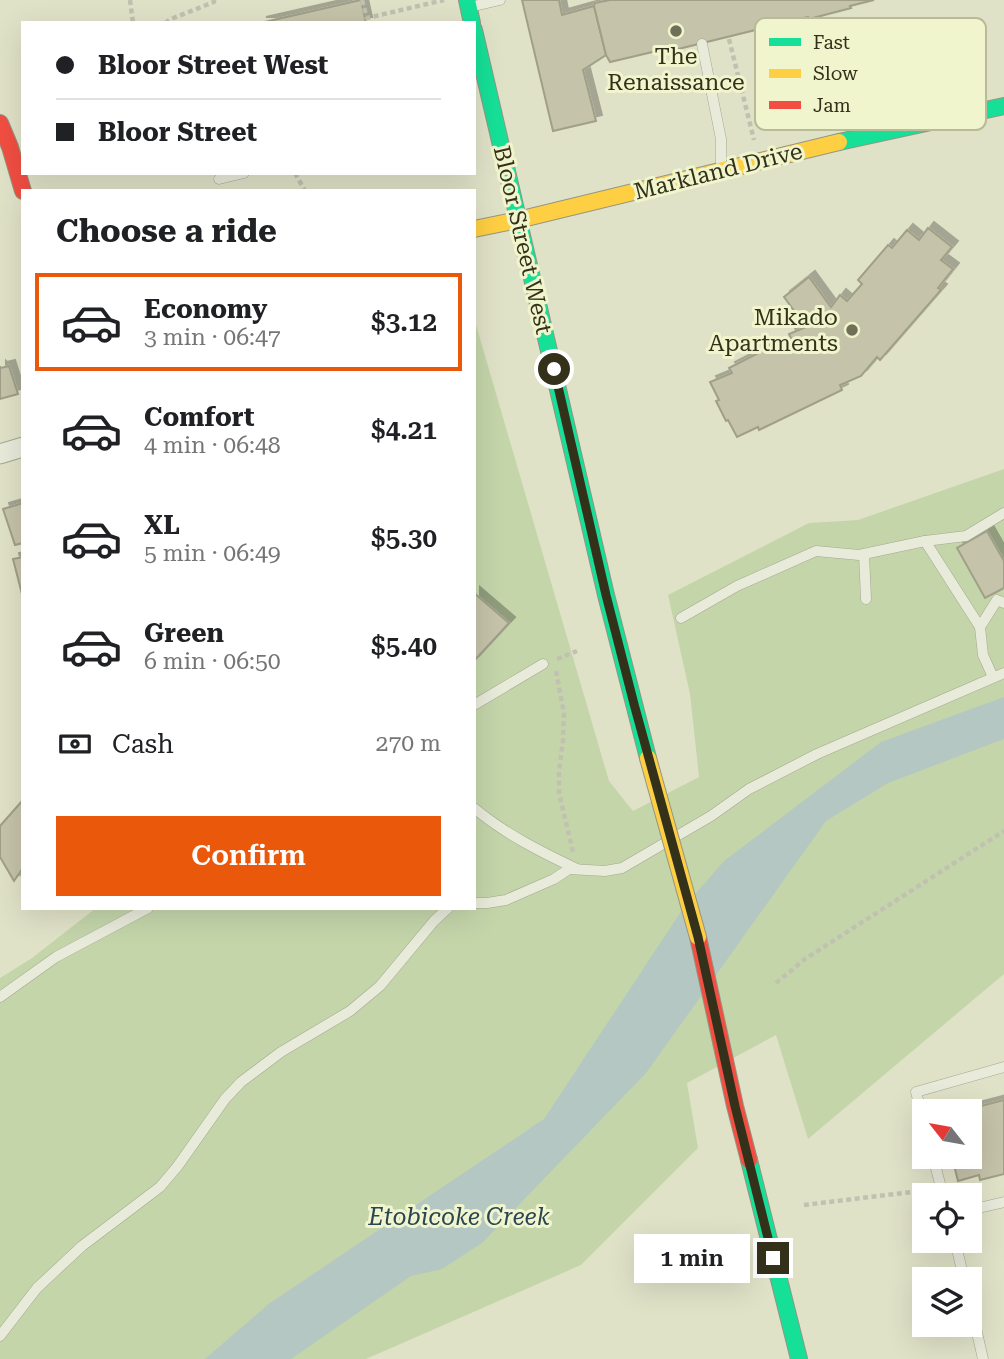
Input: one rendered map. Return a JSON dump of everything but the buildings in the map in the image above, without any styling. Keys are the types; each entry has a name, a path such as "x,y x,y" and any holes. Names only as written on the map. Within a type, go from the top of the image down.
{"main road":[{"name":"Bloor Street West","path":"476,39 606,595 698,937 735,1106 799,1359"},
{"name":"Markland Drive","path":"986,110 1004,106"},
{"path":"0,123 22,189"},
{"name":"Markland Drive","path":"476,229 893,130"}],"street":[{"path":"0,454 21,448"}],"lane":[{"path":"470,10 500,0"},
{"path":"702,44 721,139 721,171"},
{"path":"681,618 737,586 816,551 859,555 925,541 966,536 1004,513"},
{"path":"925,541 979,627 983,655 993,677"},
{"path":"864,554 866,599"},
{"path":"979,627 996,600 1004,603"},
{"path":"476,704 543,664"},
{"path":"476,903 506,900 569,869 605,871 622,868 711,816 749,789 817,754 1004,673"},
{"path":"476,810 535,849 577,870"},
{"path":"0,997 56,957 144,910"},
{"path":"0,1336 37,1288 82,1246 160,1187 225,1099 241,1082 281,1052 350,1011 380,986 446,910"},
{"path":"918,1099 916,1092 1004,1068"},
{"path":"982,1207 1004,1202"},
{"path":"978,1337 983,1359"}],"path":[{"path":"130,0 133,21"},
{"path":"170,21 214,0"},
{"path":"362,0 367,18 445,0"},
{"path":"729,39 759,161"},
{"path":"577,651 554,660 564,713 559,793 577,870"},
{"path":"776,983 805,959 1004,831"},
{"path":"804,1205 912,1195"}],"green space":[{"path":"476,325 609,781 633,811 699,777 690,694 668,595 809,523 858,520 1004,469 1004,974 808,1139 776,1035 687,1083 698,1148 581,1265 366,1359 0,1359 0,978 32,958 93,910 476,910"}],"water":[{"name":"Etobicoke Creek","path":"1004,697 1004,739 888,783 826,821 646,1073 482,1243 442,1269 411,1276 291,1359 205,1359 270,1303 544,1119 684,907 724,861 881,742"}],"traffic: fast":[{"path":"467,0 472,21"},
{"path":"476,39 606,595 648,758"},
{"path":"986,110 1004,106"},
{"path":"839,142 894,130"},
{"path":"749,1160 799,1359"}],"traffic: slow":[{"path":"476,229 839,142"},
{"path":"648,758 698,937"}],"traffic: jam":[{"path":"0,123 22,189"},
{"path":"698,937 749,1160"}],"place":[{"name":"The Renaissance","path":"676,31"},
{"name":"Mikado Apartments","path":"852,330"}],"route":[{"path":"554,369 606,595 698,937 735,1106 773,1258"}]}
